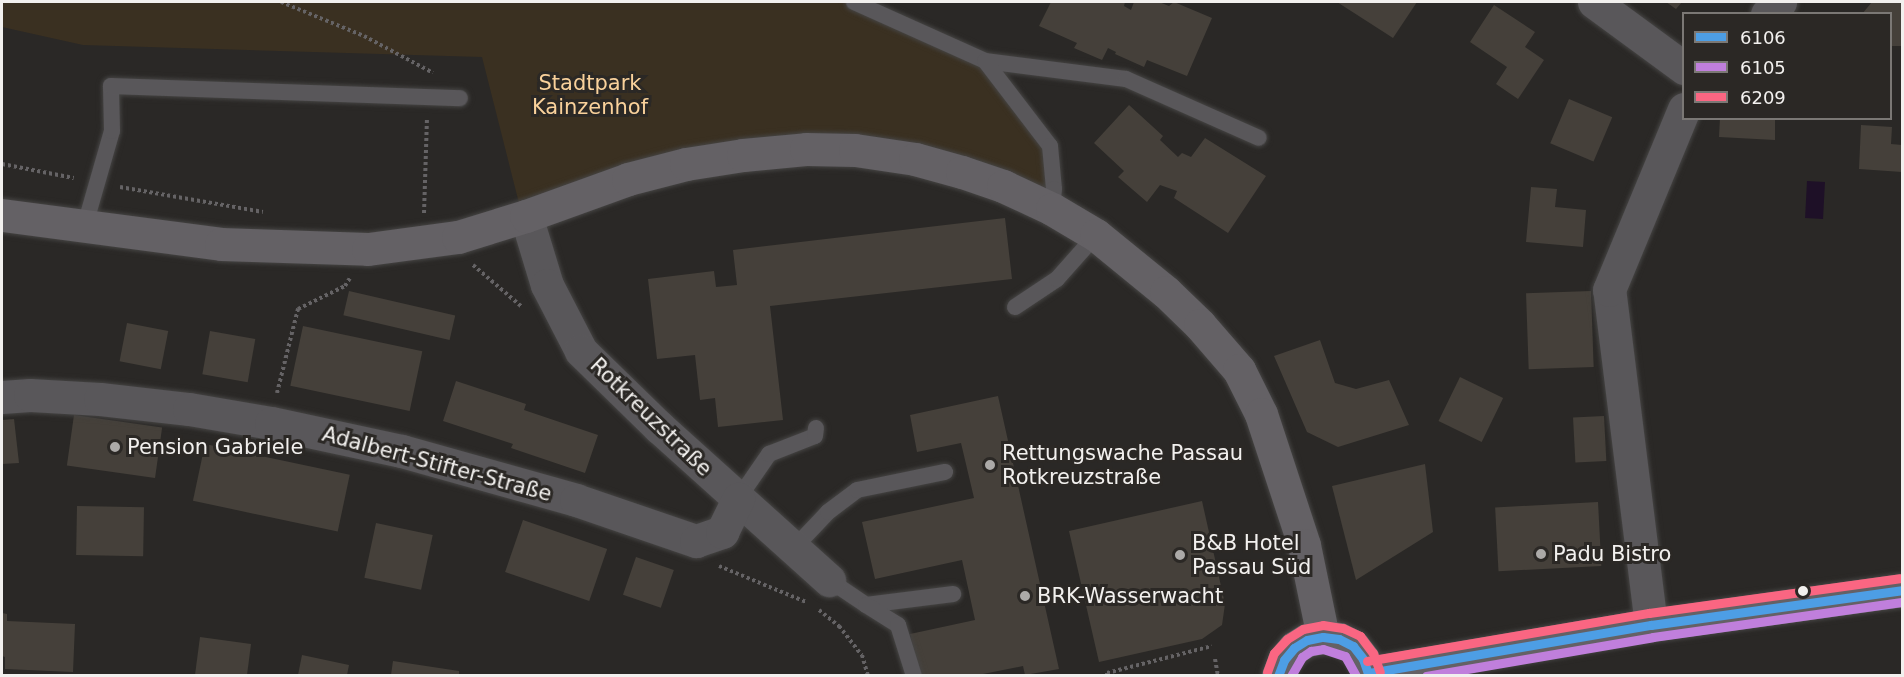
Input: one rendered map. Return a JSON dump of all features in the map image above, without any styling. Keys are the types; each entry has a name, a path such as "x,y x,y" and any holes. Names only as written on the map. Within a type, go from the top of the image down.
{"street":[{"path":"1594,2 1682,67"},
{"path":"1651,625 1609,290 1682,111"},
{"path":"2,215 221,244 368,249 458,237 628,179 686,164 806,149 855,150 915,159 1003,186 1052,209 1096,234 1166,292 1200,325 1239,370 1261,414 1304,545 1323,637"},
{"name":"Rotkreuzstraße","path":"525,216 547,285 581,351 738,499 829,580"},
{"name":"Adalbert-Stifter-Straße","path":"2,397 30,394 100,399 189,409 293,428 402,451 576,500 696,541"},
{"path":"696,541 722,532 738,499"},
{"path":"1278,675 1284,660 1294,648 1307,639 1323,637 1339,639 1353,646 1363,658 1369,674 1651,625 1902,590"}],"lane":[{"path":"854,2 985,61 1126,79 1259,138"},
{"path":"985,61 1050,146 1054,189 1052,209"},
{"path":"85,225 112,131 111,86 460,98"},
{"path":"1015,308 1057,279 1096,234"},
{"path":"738,499 770,454 815,436 816,428"},
{"path":"794,548 828,512 857,490 945,472"},
{"path":"829,580 898,625 914,675"},
{"path":"866,605 953,594"}],"path":[{"path":"281,2 364,36 434,73 430,97 424,214"},
{"path":"2,164 275,214"},
{"path":"413,214 434,216 458,237 472,265 526,310"},
{"path":"276,398 298,309 345,286 368,249"},
{"path":"696,541 722,569 813,605 839,626 862,655 868,675"},
{"path":"1107,675 1107,673 1212,646"},
{"path":"1215,659 1218,675"}],"green space":[{"name":"Stadtpark Kainzenhof","path":"2,2 848,2 984,61 1046,145 1053,208 806,148 522,215 482,57 83,45 2,27"}],"shaded area":[{"path":"1807,181 1825,182 1823,219 1805,218"}],"building":[{"path":"1051,2 1125,2 1124,6 1131,10 1134,2 1159,2 1169,6 1174,2 1212,18 1187,76 1147,60 1144,67 1115,54 1116,52 1108,48 1102,60 1074,48 1077,43 1039,26"},
{"path":"1337,2 1417,2 1393,38"},
{"path":"1666,2 1682,2 1676,9"},
{"path":"1872,2 1902,2 1901,46 1892,46 1892,12 1864,12"},
{"path":"1494,5 1535,32 1525,47 1544,60 1518,99 1496,84 1507,67 1470,42"},
{"path":"1569,99 1612,117 1594,162 1550,143"},
{"path":"1129,105 1163,136 1160,140 1178,157 1182,153 1191,157 1205,138 1266,176 1228,233 1174,198 1177,191 1160,185 1147,202 1118,177 1124,171 1094,143"},
{"path":"1720,120 1775,120 1775,140 1719,137"},
{"path":"1861,125 1892,127 1891,144 1902,145 1902,172 1859,169"},
{"path":"1531,187 1557,189 1555,207 1586,210 1583,247 1526,242"},
{"path":"1005,218 1012,279 770,306 783,420 718,427 715,398 700,400 695,355 657,359 648,279 714,271 716,287 737,285 733,250"},
{"path":"349,291 455,316 450,340 343,315"},
{"path":"1591,291 1594,367 1529,369 1526,293"},
{"path":"127,323 168,331 161,369 120,361"},
{"path":"303,326 422,351 410,411 290,386"},
{"path":"210,331 255,339 248,382 202,374"},
{"path":"1320,340 1335,383 1356,389 1389,380 1409,425 1338,447 1307,432 1274,356"},
{"path":"1460,377 1503,398 1482,442 1439,421"},
{"path":"456,381 526,404 524,410 598,435 585,473 511,448 513,444 443,421"},
{"path":"998,396 1059,669 1025,675 1023,666 978,675 919,675 910,634 975,620 962,560 875,579 862,522 974,498 961,443 917,452 910,415"},
{"name":"Pension Gabriele","path":"74,415 162,427 155,478 67,466"},
{"path":"1604,416 1606,461 1575,463 1573,418"},
{"path":"14,419 19,463 2,464 2,420"},
{"path":"205,444 350,475 338,532 193,501"},
{"path":"1425,464 1433,532 1356,580 1332,486"},
{"name":"B&B Hotel Passau Süd","path":"1202,501 1225,604 1222,625 1202,639 1099,662 1069,531"},
{"path":"1598,502 1601,566 1498,571 1495,507"},
{"path":"77,506 144,507 143,556 76,555"},
{"path":"523,520 607,549 589,601 505,572"},
{"path":"376,523 433,535 421,590 364,578"},
{"path":"636,557 674,570 661,608 623,595"},
{"path":"2,613 7,614 7,621 75,624 73,672 5,669 5,657 2,656"},
{"path":"200,637 251,644 247,675 195,675"},
{"path":"302,655 349,665 347,675 298,675"},
{"path":"393,661 459,671 459,675 391,675"}],"transit line":[{"name":"6209","path":"1367,661 1649,613 1900,578"},
{"name":"6106","path":"1369,673 1651,625 1902,590"},
{"name":"6105","path":"1426,676 1653,637 1902,602"},
{"name":"6209","path":"1267,672 1274,653 1287,639 1303,629 1323,625 1343,628 1360,636 1373,653 1380,672"},
{"name":"6106","path":"1278,676 1284,660 1294,648 1307,640 1323,637 1339,639 1353,646 1363,659 1369,676"},
{"name":"6105","path":"1291,676 1302,657 1311,651 1323,649 1345,656 1356,676"}],"place":[{"name":"Pension Gabriele","path":"115,447"},
{"name":"Rettungswache Passau Rotkreuzstraße","path":"990,465"},
{"name":"Padu Bistro","path":"1541,554"},
{"name":"B&B Hotel Passau Süd","path":"1180,555"},
{"name":"BRK-Wasserwacht","path":"1025,596"}]}
